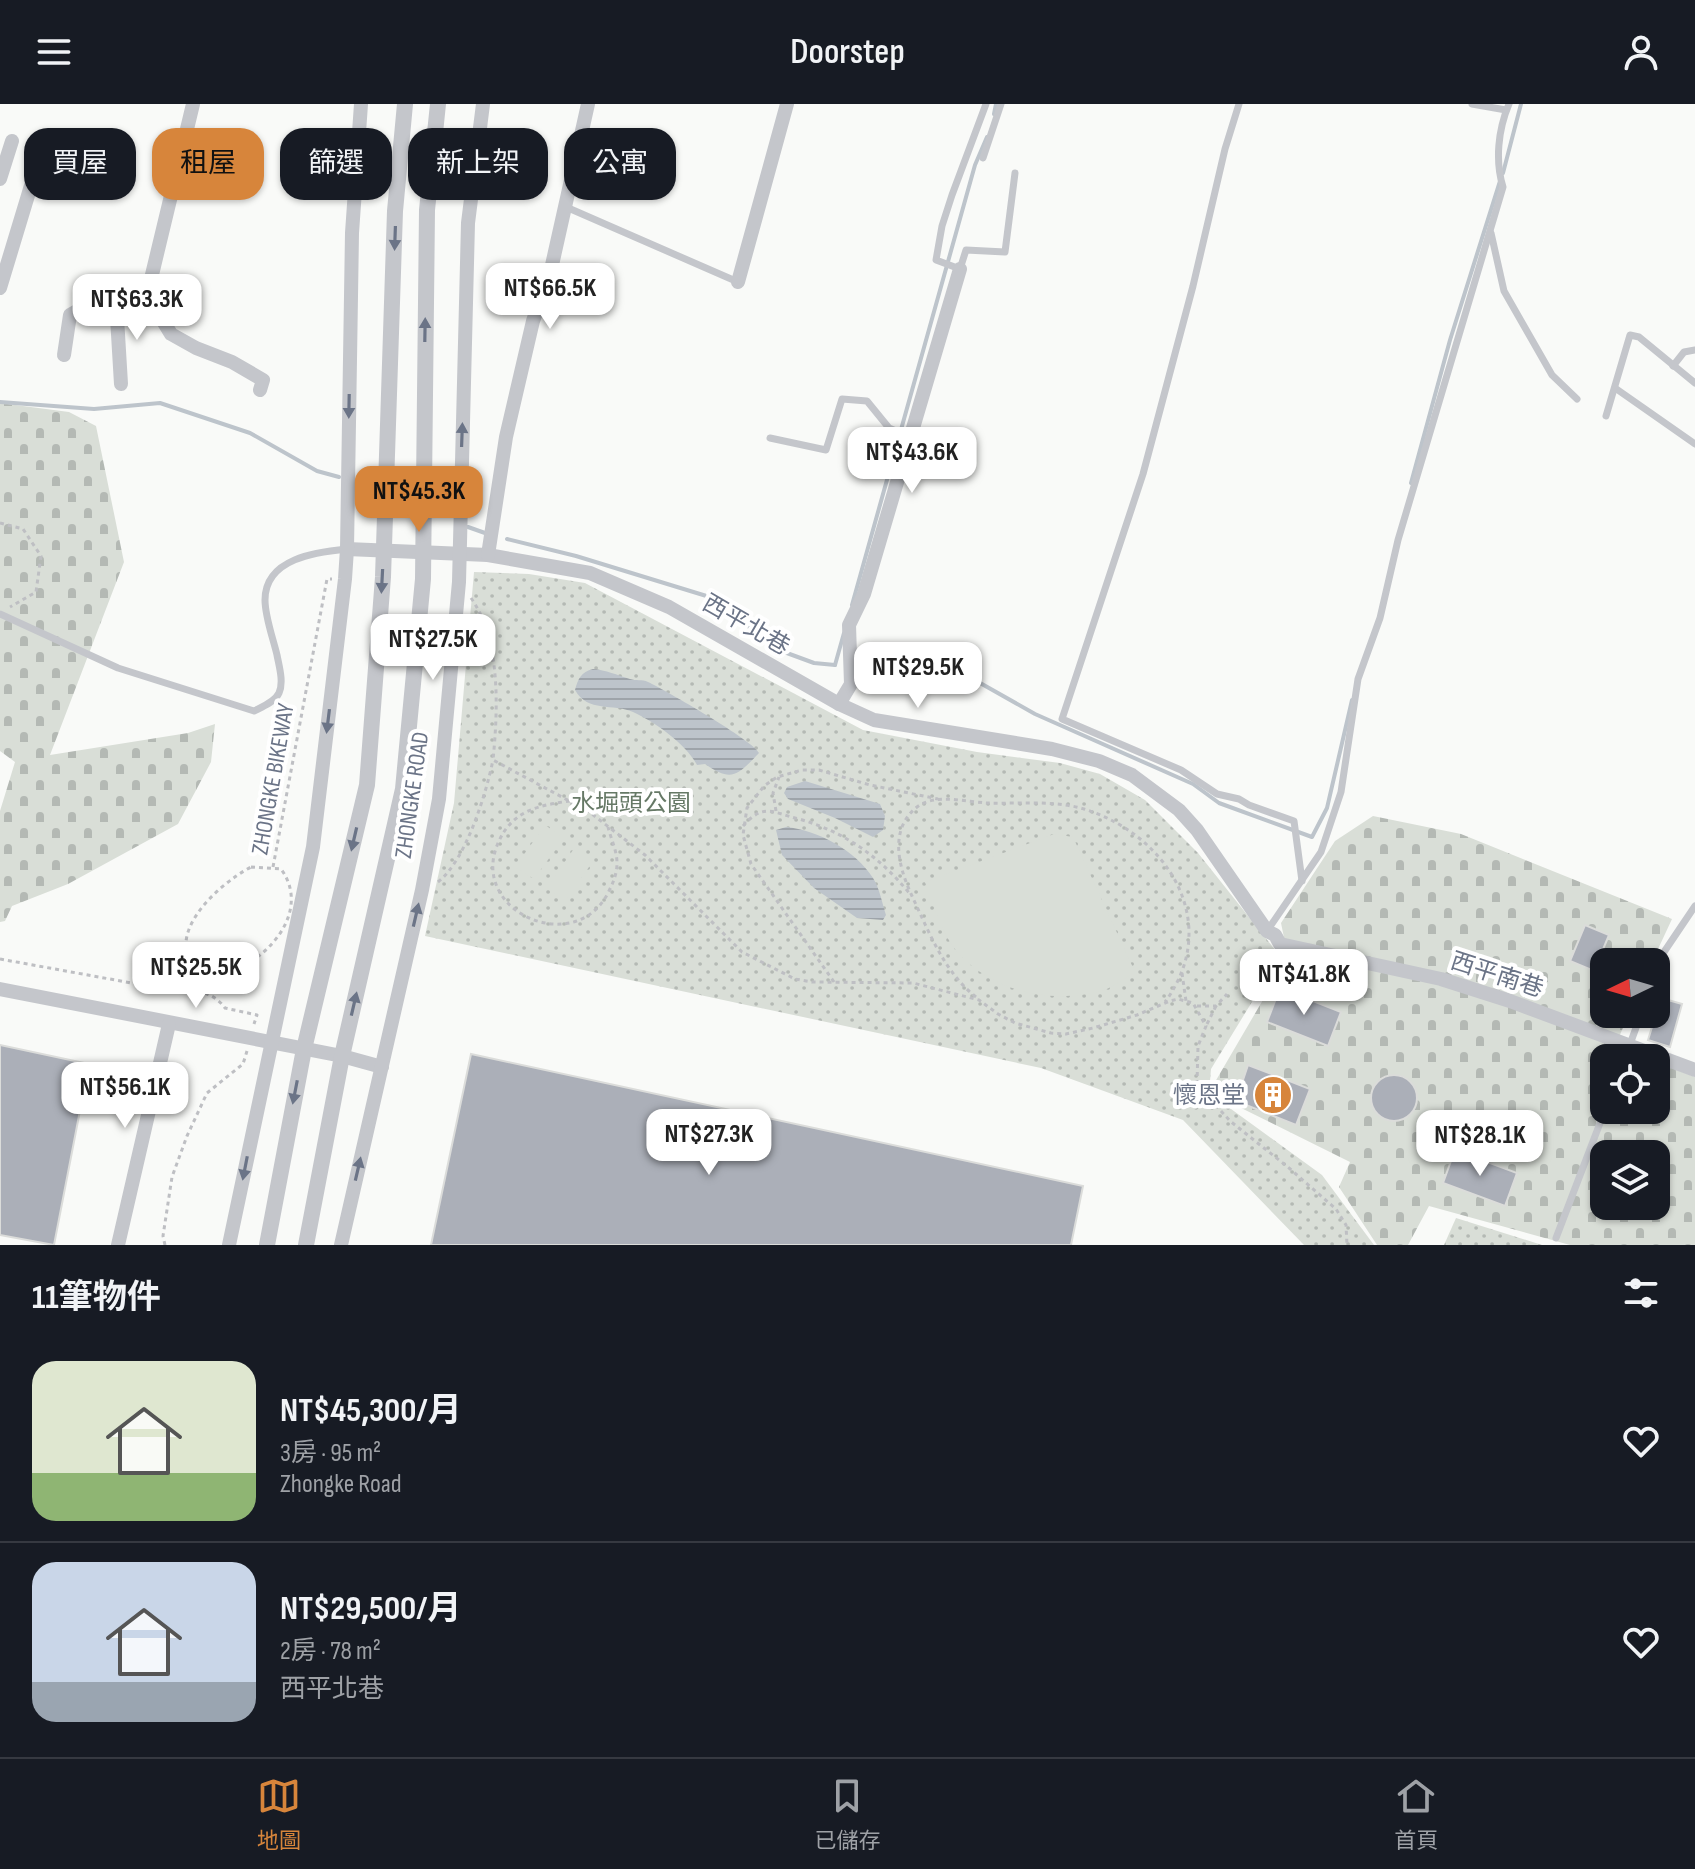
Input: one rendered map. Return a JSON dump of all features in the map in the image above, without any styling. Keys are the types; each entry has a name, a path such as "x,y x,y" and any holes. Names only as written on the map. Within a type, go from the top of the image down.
{"street":[{"path":"144,308 193,104"},
{"path":"229,1245 313,847 347,549 352,233 361,104"},
{"name":"ZHONGKE ROAD","path":"267,1245 304,1049 367,785 388,485 395,211 405,104"},
{"name":"ZHONGKE ROAD","path":"306,1245 342,1056 403,789 424,553 427,210 438,104"},
{"name":"ZHONGKE ROAD","path":"341,1245 422,890 439,799 459,582 468,223 483,104"},
{"path":"488,555 506,437 533,321 550,274 588,104"},
{"path":"738,282 787,104"},
{"path":"0,179 12,141"},
{"path":"0,288 27,200"},
{"path":"0,232 17,236"},
{"path":"839,704 851,684 849,625 864,594 960,269"},
{"path":"116,301 121,384"},
{"path":"64,355 70,315 92,302 116,301 144,308 160,316 171,334 263,380 260,390"},
{"name":"西平北巷","path":"347,549 488,555 590,573 669,607 839,704 874,720 1052,749 1099,761 1132,775 1179,810 1197,830 1267,931 1275,935 1280,944"},
{"name":"西平南巷","path":"1280,944 1441,979 1510,1001 1609,1044"},
{"path":"0,989 342,1056 382,1067"},
{"path":"118,1245 169,1024"},
{"name":"西平南巷","path":"1670,1063 1695,1070"}],"lane":[{"path":"986,104 948,205 936,260 960,269 966,250 1005,252 1015,173"},
{"path":"983,158 1001,104"},
{"path":"1239,104 1143,474 1062,719 1181,770 1217,794 1239,799 1294,821 1302,881"},
{"path":"1267,931 1321,852 1341,792 1358,679 1380,618 1398,540 1503,187 1499,175 1498,147 1508,107 1472,104"},
{"path":"566,207 738,282"},
{"path":"1490,229 1504,291 1552,375 1577,399"},
{"path":"1606,416 1630,335 1639,337 1695,383"},
{"path":"1673,366 1684,352 1695,350"},
{"path":"1615,388 1695,444"},
{"path":"770,438 826,450 842,399 867,401 889,428 909,437"},
{"path":"0,614 118,668 254,711 279,693 281,673 265,598 272,579 285,564 312,552 347,549"},
{"path":"1667,948 1695,906"},
{"path":"1556,1238 1600,1124"}],"path":[{"path":"0,523 23,529 41,556 36,592 0,614"},
{"name":"ZHONGKE BIKEWAY","path":"203,976 220,976 244,968 257,959 280,931 289,913 290,888 281,869 273,867 327,579"},
{"path":"422,890 443,878 467,838 484,798 493,760 497,679 479,609 459,582"},
{"path":"493,760 570,801 608,826 645,855 742,952 795,979 834,983 913,983 979,1000"},
{"path":"834,983 751,864 745,848 743,826 753,797 790,771 819,770 870,785 942,800 1081,808 1108,818 1153,851 1181,888 1187,903 1190,933 1182,968 1186,1001"},
{"path":"776,811 773,793 780,776"},
{"path":"942,800 920,805 907,817 898,837 905,879 944,961 979,1000 1015,1023 1033,1030 1066,1034 1137,1015 1178,999 1195,1005 1216,1006"},
{"path":"570,801 544,804 521,813 504,831 497,845 495,879 515,912 538,922 554,924 575,921 599,907 616,874 617,861 608,826"},
{"path":"743,826 753,815 764,811 813,821 875,856 914,899"},
{"path":"195,989 203,976 193,969 186,944 195,914 233,876 251,867 273,867"},
{"path":"0,959 170,990 195,989 220,1001 225,1008 257,1015 253,1027"},
{"path":"1163,1003 1182,968"},
{"path":"1227,994 1216,1006 1198,1046 1197,1084 1230,1121 1336,1209 1346,1225 1347,1245"},
{"path":"1195,1005 1206,1026"},
{"path":"165,1245 163,1236 172,1177 187,1136 207,1093 243,1064 250,1040"}],"green space":[{"path":"0,403 69,412 96,426 124,562 50,755 188,733 215,724 211,762 178,824 68,884 12,906 5,921 0,922 0,811 15,762 0,751"},
{"name":"水堀頭公園","path":"474,572 529,574 585,583 863,730 977,752 1060,763 1100,774 1145,800 1198,853 1280,956 1211,1069 1209,1093 1322,1175 1374,1245 1304,1245 1183,1120 1041,1068 425,936 454,803"},
{"path":"1373,816 1461,834 1672,919 1659,948 1590,948 1590,1028 1623,1028 1616,1044 1590,1044 1590,1124 1670,1124 1670,1067 1695,1077 1695,1245 1570,1245 1429,1206 1408,1245 1377,1245 1339,1187 1350,1162 1227,1101 1215,1082 1288,957 1281,923 1335,841"},
{"path":"545,825 564,838 534,879 515,867"},
{"path":"1054,834 1073,837 1135,972 1102,991 1079,995 1044,995 993,980 964,959 950,943 925,882"},
{"path":"575,847 594,860 565,901 547,888"},
{"path":"1456,1218 1542,1245 1444,1245"}],"shaded area":[{"path":"593,669 648,682 726,727 759,753 734,774 722,773 705,764 697,765 678,742 651,722 625,709 594,705 580,697 575,690 577,682 583,674"},
{"path":"805,781 880,804 885,816 883,830 873,837 788,799 784,793 787,787"},
{"path":"786,827 823,837 857,859 877,887 886,915 883,920 857,918 814,888 782,855 776,830"}],"building":[{"path":"1585,925 1609,935 1604,948 1590,948 1590,969 1570,961"},
{"path":"1280,988 1341,1012 1328,1046 1267,1022"},
{"path":"1670,1001 1682,1004 1670,1047 1670,1044 1648,1040 1652,1028 1670,1028"},
{"path":"0,1045 89,1064 54,1245 0,1235"},
{"path":"471,1054 1083,1186 1071,1245 431,1245"},
{"name":"懷恩堂","path":"1248,1065 1310,1089 1296,1125 1236,1101"},
{"path":"1394,1075 1410,1082 1417,1098 1410,1114 1394,1121 1378,1114 1371,1098 1378,1082"},
{"path":"1455,1150 1517,1173 1505,1206 1443,1183"}],"waterway":[{"path":"994,114 996,104"},
{"path":"1503,173 1521,104"},
{"path":"852,605 975,165 987,137"},
{"path":"1411,483 1450,340 1500,181"},
{"path":"0,402 94,409 160,403 250,433 317,471 339,477"},
{"path":"468,527 485,533"},
{"path":"507,539 576,556 713,598 776,649 814,663 835,665"},
{"path":"835,665 844,633"},
{"path":"859,658 896,646 950,666 1035,714 1193,784 1219,803 1312,837 1327,808 1352,700"}],"place":[{"name":"懷恩堂","path":"1273,1095"}]}
